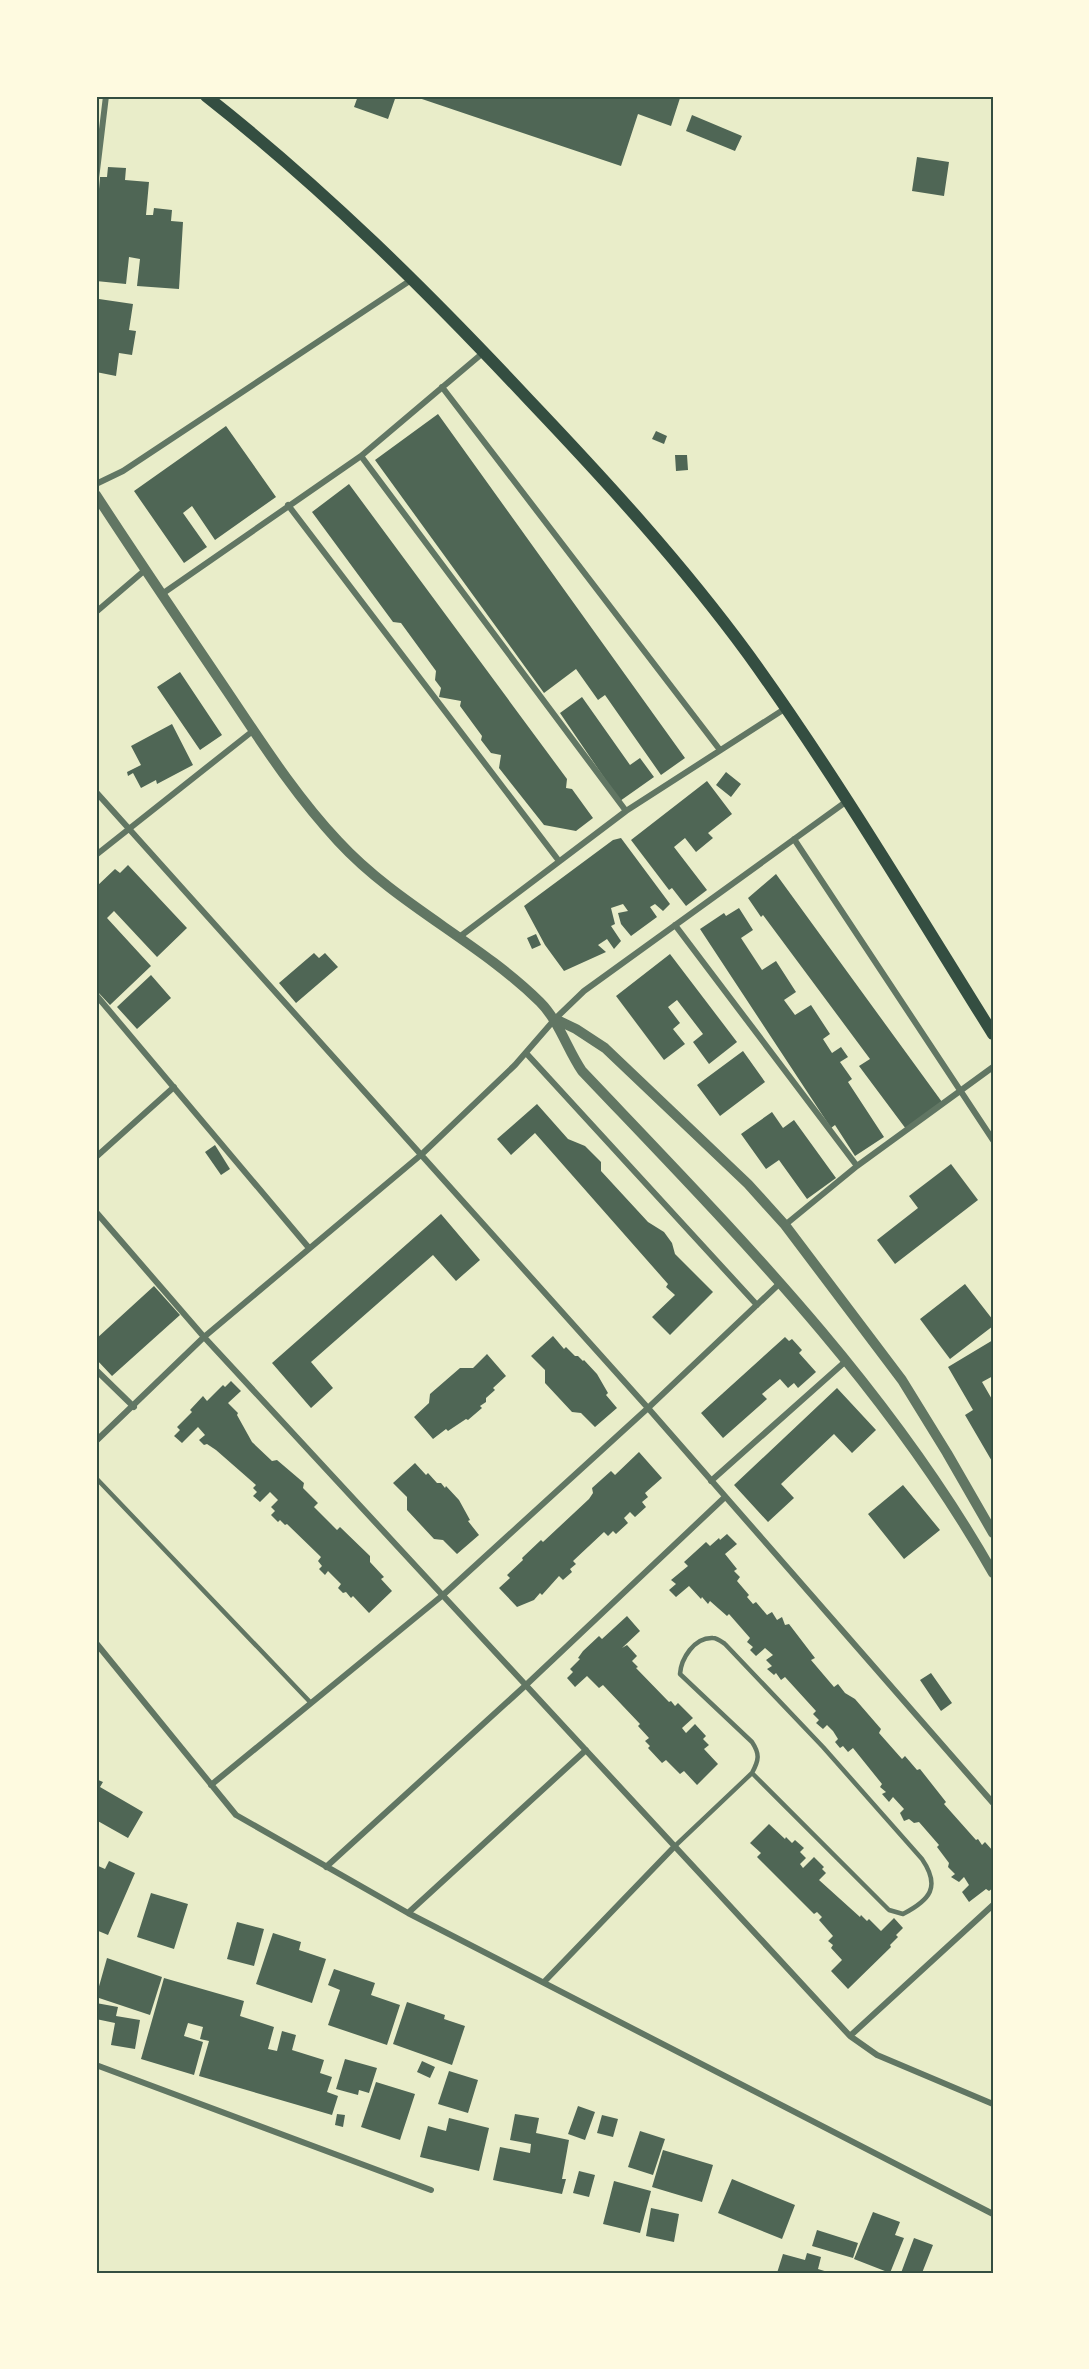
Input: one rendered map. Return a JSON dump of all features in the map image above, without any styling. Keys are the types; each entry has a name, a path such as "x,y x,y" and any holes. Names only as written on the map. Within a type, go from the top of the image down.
{"main road":[{"path":"206,96 330,200 484,352 666,549 715,610 786,708 993,1034"}],"street":[{"path":"96,179 106,96"},
{"path":"96,484 123,471 411,280"},
{"path":"162,594 360,456 484,352"},
{"path":"442,387 720,750"},
{"path":"360,456 626,811"},
{"path":"96,495 294,788 339,842 391,890 524,988 555,1019 576,1029 605,1048 748,1184 785,1225 902,1380 993,1533"},
{"path":"288,506 559,861"},
{"path":"96,612 145,570"},
{"path":"458,938 626,811 786,708"},
{"path":"96,855 254,730"},
{"path":"96,792 648,1408 993,1803"},
{"path":"96,1441 134,1407 204,1336 422,1154 526,1053 555,1019 601,977 847,801"},
{"path":"794,839 993,1140"},
{"path":"675,925 857,1166"},
{"path":"96,994 309,1248"},
{"path":"555,1019 564,1042 582,1071 727,1223 847,1360 926,1464 993,1573"},
{"path":"526,1053 758,1305"},
{"path":"785,1225 857,1166 993,1067"},
{"path":"96,1157 174,1087"},
{"path":"96,1212 204,1336 850,2036 877,2055 993,2104"},
{"path":"211,1785 443,1595 648,1408 780,1283"},
{"path":"711,1481 847,1360"},
{"path":"96,1370 134,1407"},
{"path":"326,1867 525,1685 725,1497"},
{"path":"96,1643 236,1815 408,1913 993,2214"},
{"path":"408,1913 586,1750"},
{"path":"544,1982 675,1846"},
{"path":"850,2036 993,1905"},
{"path":"96,2065 431,2190"}],"lane":[{"path":"96,1478 311,1703"},
{"path":"675,1846 752,1773 758,1762 758,1752 752,1742 680,1674 681,1663 687,1653 703,1640 714,1638 725,1644 823,1747 922,1859 931,1873 933,1882 930,1893 919,1906 903,1914 889,1910 752,1773"}],"building":[{"path":"358,96 396,96 388,119 354,107"},
{"path":"413,96 674,96 680,98 671,126 638,114 621,166"},
{"path":"692,115 742,136 735,151 686,131"},
{"path":"917,157 949,162 944,196 912,191"},
{"path":"108,167 126,168 125,180 149,182 146,215 153,215 154,208 172,210 171,221 183,222 179,289 137,286 140,259 129,257 126,284 96,281 96,225 100,177 107,177"},
{"path":"99,299 133,304 129,330 136,331 132,355 119,353 116,376 96,372 96,315"},
{"path":"438,414 685,758 661,775 605,695 598,700 576,669 544,693 375,460"},
{"path":"226,426 276,497 215,540 192,506 183,513 207,547 184,563 134,491"},
{"path":"656,431 667,436 664,444 652,439"},
{"path":"675,455 687,455 688,470 676,471"},
{"path":"349,484 567,779 566,788 572,789 593,818 576,831 544,825 499,768 501,755 491,753 481,740 482,736 460,706 461,701 439,697 441,688 435,680 436,671 401,623 393,622 312,512"},
{"path":"180,672 222,735 200,750 157,687"},
{"path":"582,697 630,765 640,758 654,777 620,801 560,713"},
{"path":"172,724 193,765 157,784 156,780 141,788 133,773 128,776 127,772 141,765 131,746"},
{"path":"726,772 741,784 731,797 716,785"},
{"path":"707,781 732,814 708,833 713,838 696,852 685,838 674,847 707,890 686,906 672,888 669,890 631,840"},
{"path":"621,838 670,904 663,911 655,904 650,907 657,917 631,936 621,924 618,913 628,911 623,904 611,908 615,924 611,926 621,941 614,949 607,939 598,945 606,952 564,971 545,945 524,906 613,840"},
{"path":"128,865 187,928 157,957 114,911 107,918 151,966 110,1005 96,990 96,887 115,869 120,873"},
{"path":"776,874 942,1102 906,1129 859,1066 870,1059 748,898"},
{"path":"739,908 753,930 741,938 762,970 776,961 796,992 784,1000 795,1015 811,1005 830,1034 823,1039 832,1053 841,1047 848,1057 840,1062 852,1079 848,1082 884,1137 855,1156 835,1125 831,1128 700,929 724,913 726,916"},
{"path":"536,934 541,945 532,949 527,938"},
{"path":"314,953 319,958 325,953 338,967 296,1003 279,983"},
{"path":"670,954 737,1042 709,1064 693,1042 703,1034 677,1000 668,1007 680,1023 673,1029 685,1044 664,1060 616,996"},
{"path":"151,975 171,998 137,1029 117,1007"},
{"path":"743,1051 765,1082 720,1116 697,1085"},
{"path":"537,1104 568,1139 585,1146 601,1162 601,1171 648,1222 664,1232 672,1243 675,1254 713,1292 670,1335 652,1317 675,1295 666,1287 668,1284 535,1133 511,1155 497,1139"},
{"path":"772,1112 783,1128 794,1120 836,1178 807,1199 779,1160 766,1169 741,1134"},
{"path":"215,1145 230,1169 221,1175 205,1152"},
{"path":"951,1164 978,1200 895,1264 877,1240 918,1208 909,1196"},
{"path":"441,1214 480,1260 456,1281 433,1255 311,1362 333,1388 311,1408 272,1363"},
{"path":"965,1284 993,1320 993,1326 950,1359 920,1319"},
{"path":"154,1286 180,1315 112,1376 96,1359 96,1339"},
{"path":"553,1336 564,1349 566,1347 575,1356 584,1360 597,1374 608,1393 606,1395 617,1408 595,1427 581,1413 572,1412 545,1383 545,1370 531,1356"},
{"path":"785,1337 789,1341 792,1339 802,1350 799,1353 816,1372 798,1388 794,1383 788,1388 780,1379 762,1394 767,1399 723,1438 701,1413"},
{"path":"993,1340 993,1376 982,1382 993,1401 993,1463 965,1415 973,1410 948,1367"},
{"path":"487,1354 506,1376 493,1388 495,1390 480,1406 482,1408 468,1420 466,1419 448,1431 446,1429 433,1439 414,1417 429,1403 430,1394 460,1368 473,1368"},
{"path":"231,1381 241,1391 228,1403 238,1413 252,1442 272,1461 277,1460 304,1483 303,1488 318,1503 314,1507 337,1530 340,1527 370,1556 370,1562 384,1577 381,1579 392,1591 369,1613 353,1596 351,1598 338,1588 341,1584 328,1571 325,1575 319,1569 322,1566 318,1561 321,1557 287,1524 285,1525 280,1520 278,1522 271,1515 275,1511 271,1507 278,1500 270,1492 260,1502 253,1496 257,1492 253,1488 256,1485 216,1450 199,1440 205,1435 198,1427 182,1443 174,1436 180,1430 177,1427 192,1412 190,1410 203,1396 207,1401 223,1385 225,1387"},
{"path":"837,1388 876,1430 852,1453 834,1434 781,1484 794,1498 768,1522 734,1485"},
{"path":"639,1452 662,1478 645,1493 648,1497 642,1502 646,1507 635,1517 630,1512 624,1518 628,1523 616,1534 613,1531 608,1536 604,1532 573,1561 576,1564 570,1569 572,1572 563,1580 559,1576 542,1595 540,1593 534,1600 517,1607 499,1588 510,1578 507,1575 541,1540 543,1542 589,1499 593,1493 592,1488 611,1471 615,1475"},
{"path":"415,1463 426,1475 428,1473 437,1483 441,1483 445,1488 446,1486 459,1500 470,1520 468,1521 479,1535 457,1554 443,1540 434,1539 407,1510 407,1497 393,1483"},
{"path":"903,1485 940,1530 904,1559 868,1514"},
{"path":"727,1534 737,1544 725,1554 737,1569 734,1571 740,1577 737,1581 749,1595 747,1597 753,1604 756,1602 767,1615 772,1612 777,1620 782,1617 785,1625 789,1624 815,1658 811,1660 834,1687 838,1684 845,1693 855,1699 881,1729 879,1733 902,1759 905,1756 917,1770 920,1769 946,1802 944,1804 976,1840 978,1839 982,1845 985,1842 993,1851 993,1888 989,1891 986,1889 969,1902 962,1892 969,1885 964,1877 959,1882 951,1877 955,1874 948,1867 949,1863 937,1847 939,1845 919,1822 914,1823 909,1819 904,1821 900,1813 904,1809 893,1797 889,1802 882,1794 886,1792 880,1787 882,1784 853,1748 848,1752 843,1746 840,1748 835,1742 838,1739 833,1731 827,1725 823,1729 816,1723 819,1720 813,1714 816,1711 785,1677 781,1680 776,1673 774,1675 767,1669 772,1666 766,1660 773,1655 765,1648 756,1656 750,1650 753,1647 747,1642 750,1638 729,1614 727,1616 710,1601 708,1604 689,1586 676,1597 669,1590 676,1584 671,1580 688,1566 684,1562 706,1542 710,1546"},
{"path":"627,1616 640,1631 622,1648 627,1645 637,1656 632,1661 638,1667 636,1668 669,1702 671,1701 675,1706 678,1703 693,1718 682,1728 686,1733 695,1724 706,1736 703,1739 709,1745 704,1749 718,1764 697,1785 684,1771 680,1774 666,1760 662,1763 648,1748 650,1746 645,1741 649,1738 638,1726 640,1724 603,1685 599,1688 587,1676 575,1687 567,1678 573,1672 570,1669 580,1659 578,1658 583,1651 599,1636 602,1639"},
{"path":"931,1673 952,1703 941,1711 920,1680"},
{"path":"96,1779 103,1782 100,1787 143,1812 128,1838 96,1820"},
{"path":"769,1824 785,1839 786,1837 792,1843 795,1840 804,1848 800,1852 806,1858 800,1864 803,1868 814,1857 824,1867 822,1869 826,1873 819,1880 860,1917 861,1915 867,1921 869,1919 881,1931 894,1918 903,1928 896,1935 898,1937 890,1945 891,1947 848,1989 831,1971 842,1960 831,1948 833,1945 828,1941 833,1936 819,1920 822,1917 817,1912 814,1914 757,1857 761,1853 750,1843"},
{"path":"109,1861 135,1873 108,1935 96,1930 96,1865 105,1869"},
{"path":"151,1893 188,1904 174,1949 137,1937"},
{"path":"237,1922 264,1929 254,1966 227,1959"},
{"path":"273,1933 301,1942 299,1950 326,1959 312,2003 256,1984"},
{"path":"107,1958 162,1977 150,2015 96,1997"},
{"path":"334,1969 375,1983 371,1995 400,2005 387,2045 328,2025 340,1990 328,1985"},
{"path":"164,1978 244,2001 240,2016 274,2027 268,2049 277,2051 282,2031 296,2035 292,2050 324,2060 320,2073 332,2077 327,2092 338,2096 332,2115 199,2076 209,2041 200,2039 203,2027 188,2023 184,2036 203,2042 194,2075 141,2059"},
{"path":"407,2002 445,2015 444,2019 465,2026 452,2065 393,2044"},
{"path":"96,2003 118,2007 116,2016 140,2020 135,2049 111,2045 115,2023 96,2019"},
{"path":"345,2059 377,2068 369,2093 359,2090 358,2095 336,2089"},
{"path":"422,2061 435,2067 430,2078 417,2072"},
{"path":"449,2071 478,2080 468,2113 438,2104"},
{"path":"376,2082 415,2094 400,2140 361,2127"},
{"path":"578,2106 595,2112 585,2140 568,2134"},
{"path":"337,2114 345,2115 343,2127 335,2125"},
{"path":"515,2114 539,2118 536,2133 569,2140 562,2179 566,2179 562,2194 493,2180 500,2147 530,2153 531,2144 510,2140"},
{"path":"602,2115 618,2119 613,2137 597,2133"},
{"path":"449,2118 489,2128 479,2171 420,2157 428,2126 446,2131"},
{"path":"640,2131 665,2139 653,2175 628,2167"},
{"path":"663,2150 713,2165 702,2202 652,2187"},
{"path":"579,2171 595,2175 589,2197 573,2193"},
{"path":"732,2179 795,2205 782,2239 718,2213"},
{"path":"614,2181 651,2191 640,2233 603,2224"},
{"path":"651,2208 679,2214 674,2242 646,2236"},
{"path":"873,2212 900,2222 895,2235 904,2238 890,2273 854,2259"},
{"path":"817,2230 858,2243 853,2258 812,2246"},
{"path":"914,2238 933,2245 922,2273 901,2273"},
{"path":"807,2253 821,2257 818,2269 831,2273 777,2273 783,2254 805,2260"}]}
